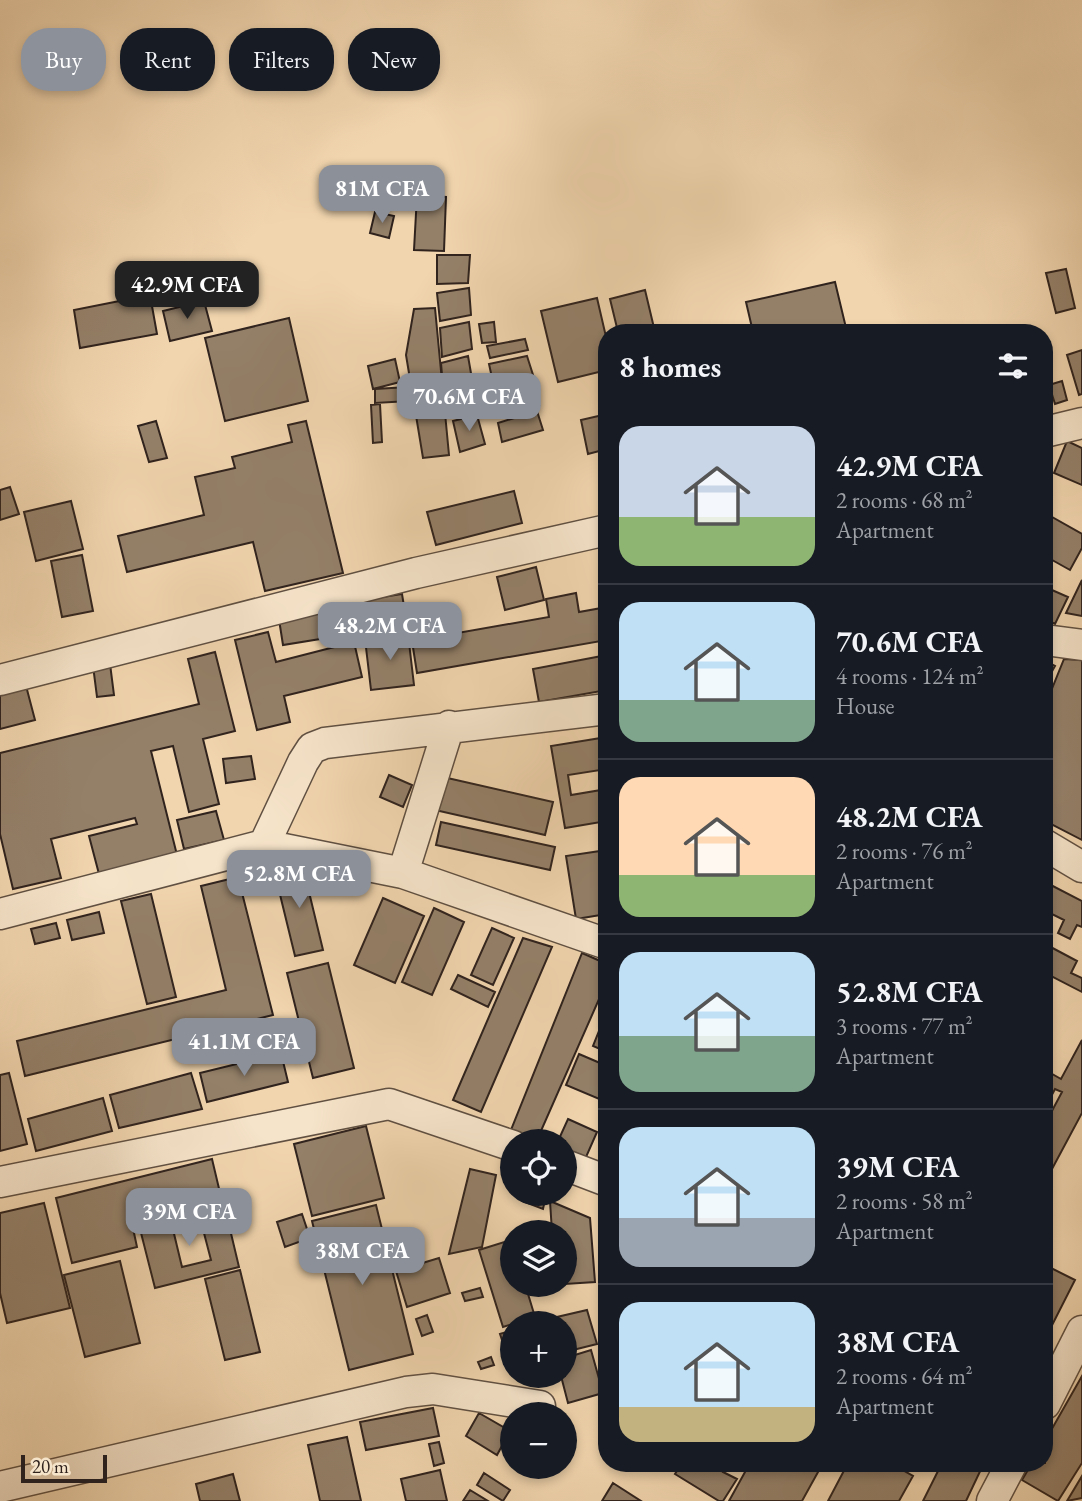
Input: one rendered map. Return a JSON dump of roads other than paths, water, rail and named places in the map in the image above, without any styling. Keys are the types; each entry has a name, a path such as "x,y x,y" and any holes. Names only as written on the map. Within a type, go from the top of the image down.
{"street":[{"path":"1053,430 1082,423"},
{"path":"0,680 416,573 598,532"},
{"path":"1053,641 1082,645"},
{"path":"264,845 312,748 326,743 449,726 598,710"},
{"path":"402,873 449,726"},
{"path":"0,914 264,845 402,873 598,941"},
{"path":"1053,854 1082,867"},
{"path":"0,1182 388,1104 500,1142"},
{"path":"577,1170 598,1178"},
{"path":"1053,1381 1082,1331"},
{"path":"0,1487 406,1392 433,1389 515,1402"},
{"path":"992,1501 1007,1472"}]}
